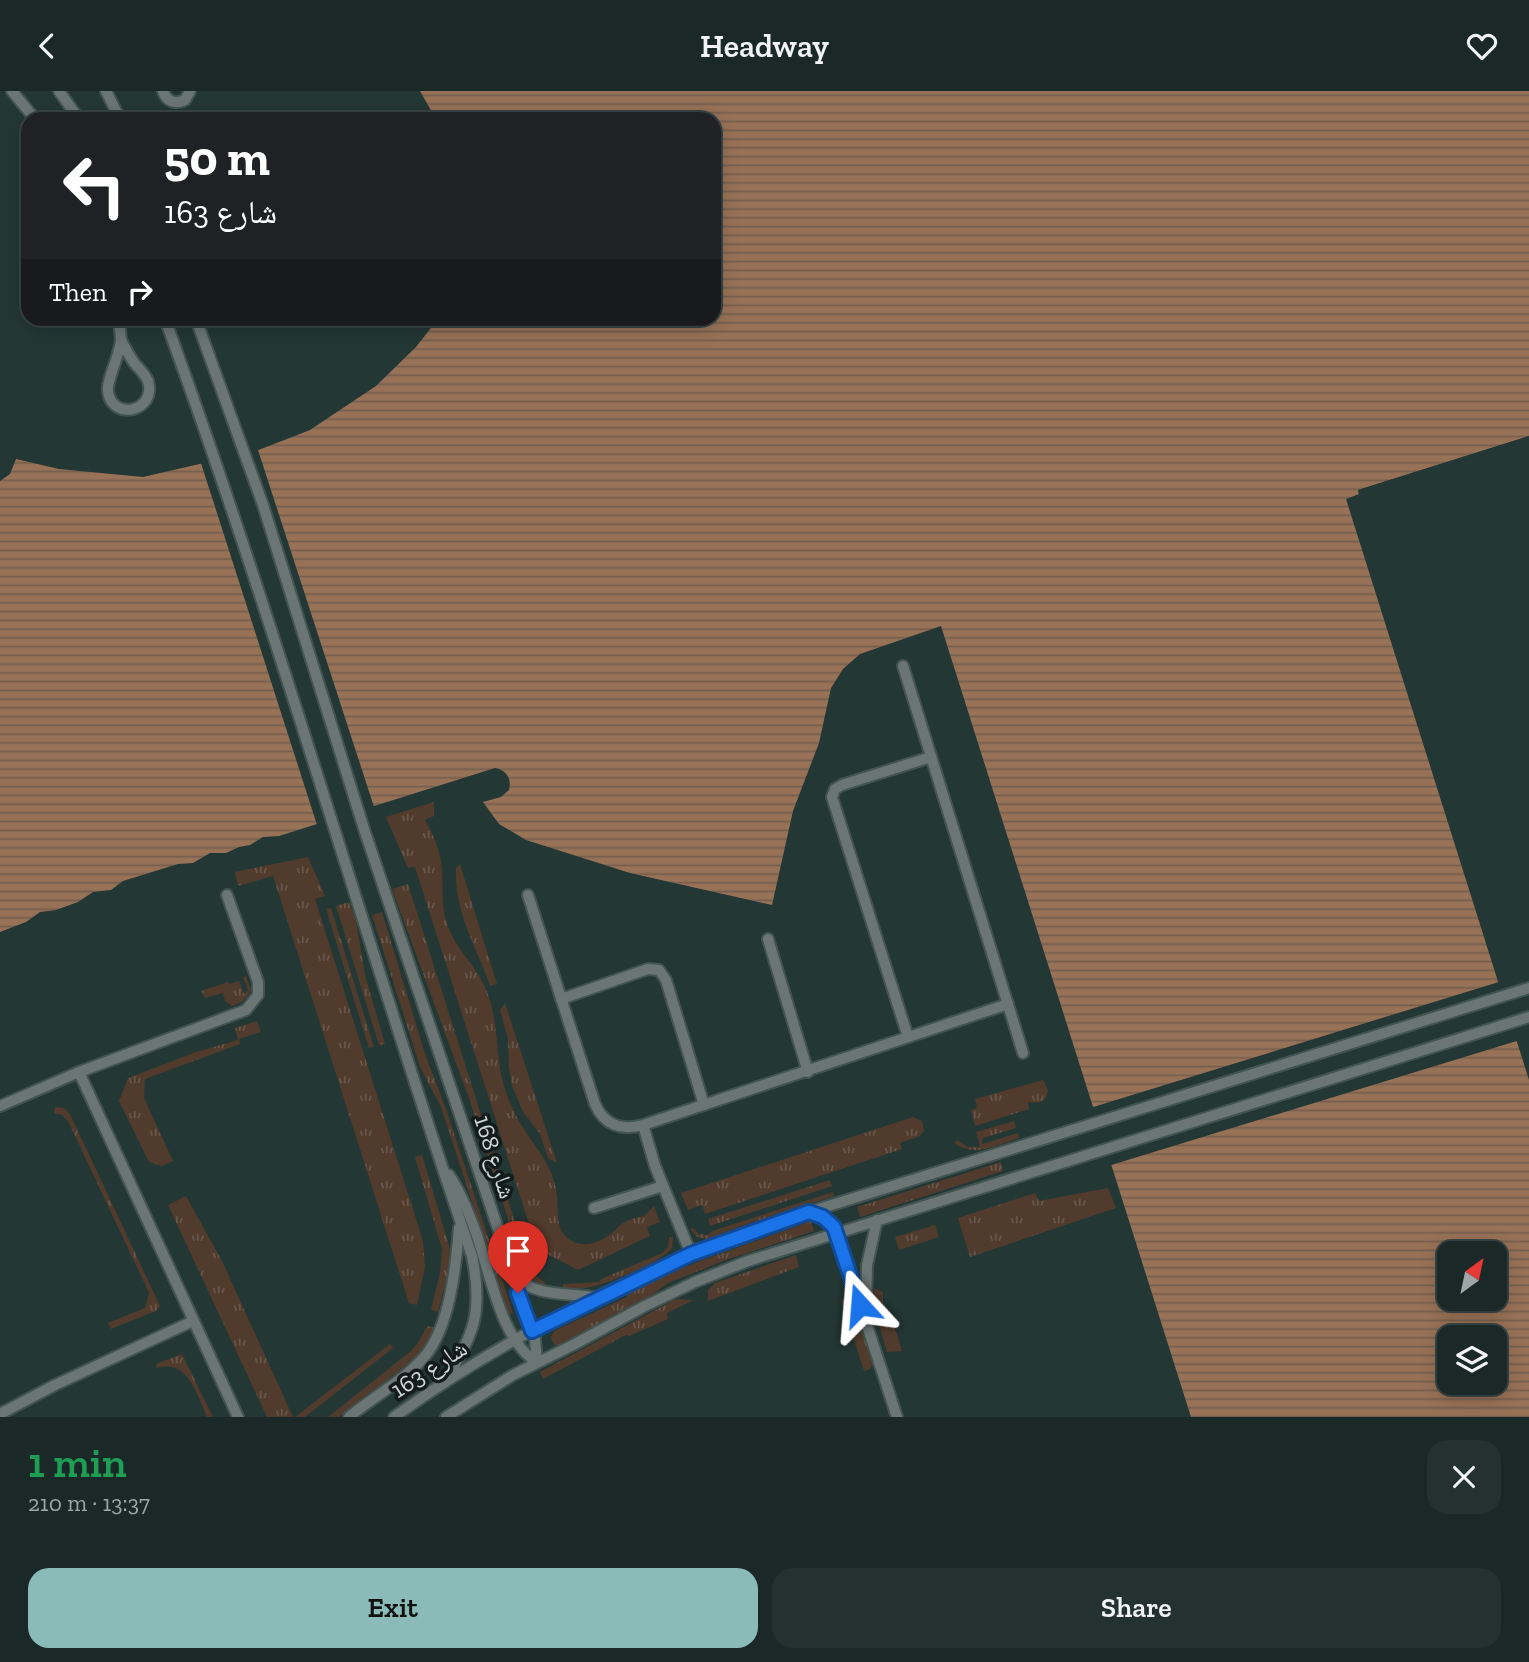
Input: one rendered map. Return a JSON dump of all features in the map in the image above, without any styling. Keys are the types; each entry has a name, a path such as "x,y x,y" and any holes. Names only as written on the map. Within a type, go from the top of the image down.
{"street":[{"path":"12,91 29,112"},
{"path":"59,91 74,112"},
{"path":"106,91 116,112"},
{"path":"163,91 168,99 176,103 185,100 190,91"},
{"path":"120,326 121,340 117,362 108,382 108,394 119,408 132,411 145,402 148,382 121,340"},
{"name":"شارع 168","path":"168,326 274,632 336,837 473,1264 477,1305 467,1342 441,1385"},
{"name":"شارع 168","path":"198,326 283,567 364,829 532,1331 537,1347 537,1362"},
{"path":"903,666 1023,1053"},
{"path":"908,1037 832,797 835,789 842,785 931,757"},
{"path":"0,1106 79,1072 240,1013 251,1006 258,995 258,982 227,895"},
{"path":"528,895 598,1111 614,1126 627,1128 643,1125 1008,1004"},
{"path":"768,939 808,1072"},
{"path":"561,999 648,969 659,971 666,981 704,1105"},
{"name":"شارع 163","path":"394,1417 514,1340 691,1254 809,1212 1528,989"},
{"name":"شارع 163","path":"446,1417 489,1388 695,1282 776,1252 1529,1017"},
{"path":"79,1072 238,1417"},
{"path":"643,1125 663,1187 691,1254"},
{"name":"شارع 168","path":"440,1160 469,1214 514,1340 524,1353 537,1362"},
{"path":"594,1208 663,1187"},
{"path":"809,1212 829,1221 837,1234 897,1417"},
{"path":"868,1328 867,1265 877,1220"},
{"path":"349,1417 418,1363 435,1340 452,1283 460,1221"},
{"path":"512,1274 525,1285 541,1291 598,1298"},
{"path":"0,1414 68,1378 193,1321"}],"green space":[{"path":"434,802 434,816 425,820 440,857 445,917 455,942 478,974 487,992 508,1099 550,1170 557,1192 560,1228 574,1242 584,1244 600,1241 624,1223 644,1216 654,1206 660,1222 647,1227 650,1236 578,1270 537,1249 415,867 408,868 386,817"},
{"path":"308,857 325,896 315,899 423,1241 425,1267 417,1305 409,1303 273,876 238,886 235,872"},
{"path":"460,864 497,984 490,986 458,900 456,868"},
{"path":"408,884 527,1260 536,1276 546,1283 544,1286 532,1279 524,1268 470,1101 392,889"},
{"path":"349,902 356,919 365,975 385,1044 379,1045 336,906"},
{"path":"331,908 374,1047 369,1048 326,909"},
{"path":"382,912 425,1054 446,1109 513,1313 509,1315 441,1107 420,1067 372,915"},
{"path":"246,976 251,990 244,1000 236,1005 232,1006 225,1001 223,993 205,998 201,991 239,981 244,994 248,990 243,977"},
{"path":"505,1003 557,1163 548,1158 540,1134 523,1112 512,1086 508,1039 500,1010"},
{"path":"257,1021 261,1032 239,1039 240,1044 145,1079 144,1098 173,1161 162,1166 149,1162 119,1101 128,1078 196,1052 238,1040 235,1028"},
{"path":"1043,1080 1048,1090 1042,1101 1028,1102 1029,1109 975,1126 971,1110 977,1108 975,1099"},
{"path":"55,1107 64,1108 70,1114 160,1306 156,1311 111,1329 108,1323 145,1308 149,1293 68,1121 62,1115 54,1113"},
{"path":"913,1117 922,1121 924,1131 920,1136 900,1143 902,1149 705,1214 702,1205 688,1210 681,1193"},
{"path":"1014,1121 1016,1128 983,1138 982,1144 1018,1133 1019,1138 995,1147 970,1150 954,1143 957,1140 968,1147 980,1147 976,1132"},
{"path":"422,1155 450,1249 448,1273 438,1312 431,1310 440,1273 442,1249 415,1157"},
{"path":"1001,1162 1003,1171 860,1217 857,1207"},
{"path":"830,1180 832,1186 710,1226 708,1219"},
{"path":"1108,1188 1116,1208 970,1257 958,1218 1035,1193 1039,1201"},
{"path":"833,1192 834,1196 708,1239 697,1237 690,1229 708,1235 712,1231"},
{"path":"186,1196 222,1261 293,1417 267,1417 168,1205"},
{"path":"811,1221 814,1231 726,1260 668,1283 644,1301 626,1308 563,1347 552,1342 554,1331 627,1297 627,1290"},
{"path":"935,1225 939,1237 899,1250 895,1237"},
{"path":"669,1237 673,1237 672,1248 667,1254 647,1265 591,1287 563,1288 563,1284 599,1282 662,1253 668,1247"},
{"path":"796,1255 799,1267 708,1301 708,1290 715,1283"},
{"path":"874,1288 883,1292 883,1304 890,1312 902,1351 887,1352 874,1307"},
{"path":"850,1291 873,1363 870,1369 864,1371 841,1300 846,1299 845,1292"},
{"path":"676,1299 694,1300 667,1313 668,1319 626,1335 543,1379 540,1372"},
{"path":"427,1326 435,1328 417,1357 339,1417 328,1417 411,1351"},
{"path":"390,1344 393,1348 305,1417 295,1417"},
{"path":"182,1354 213,1417 207,1417 195,1389 184,1374 168,1367 157,1368 156,1364"}],"shaded area":[{"path":"420,91 1529,91 1529,436 1358,490 1359,494 1346,499 1529,1080 1529,1417 1191,1417 941,626 860,654 843,669 831,688 819,743 793,811 772,905 630,873 526,840 499,824 483,802 501,797 509,790 507,775 495,768 279,836 263,837 250,845 226,853 210,853 193,863 178,864 123,881 111,890 93,892 78,902 56,910 40,912 26,922 0,932 0,481 10,474 16,459 59,469 143,477 256,451 310,430 376,386 416,347 432,326 721,326 721,112 432,112"}],"pier":[{"path":"1529,436 1529,440 1359,494 1358,490"},
{"path":"257,447 375,810 318,828 200,460"},
{"path":"1502,981 1520,1040 1108,1166 1090,1108"}],"route":[{"path":"518,1293 532,1331 691,1254 809,1212 823,1217 834,1227 860,1305"}]}
